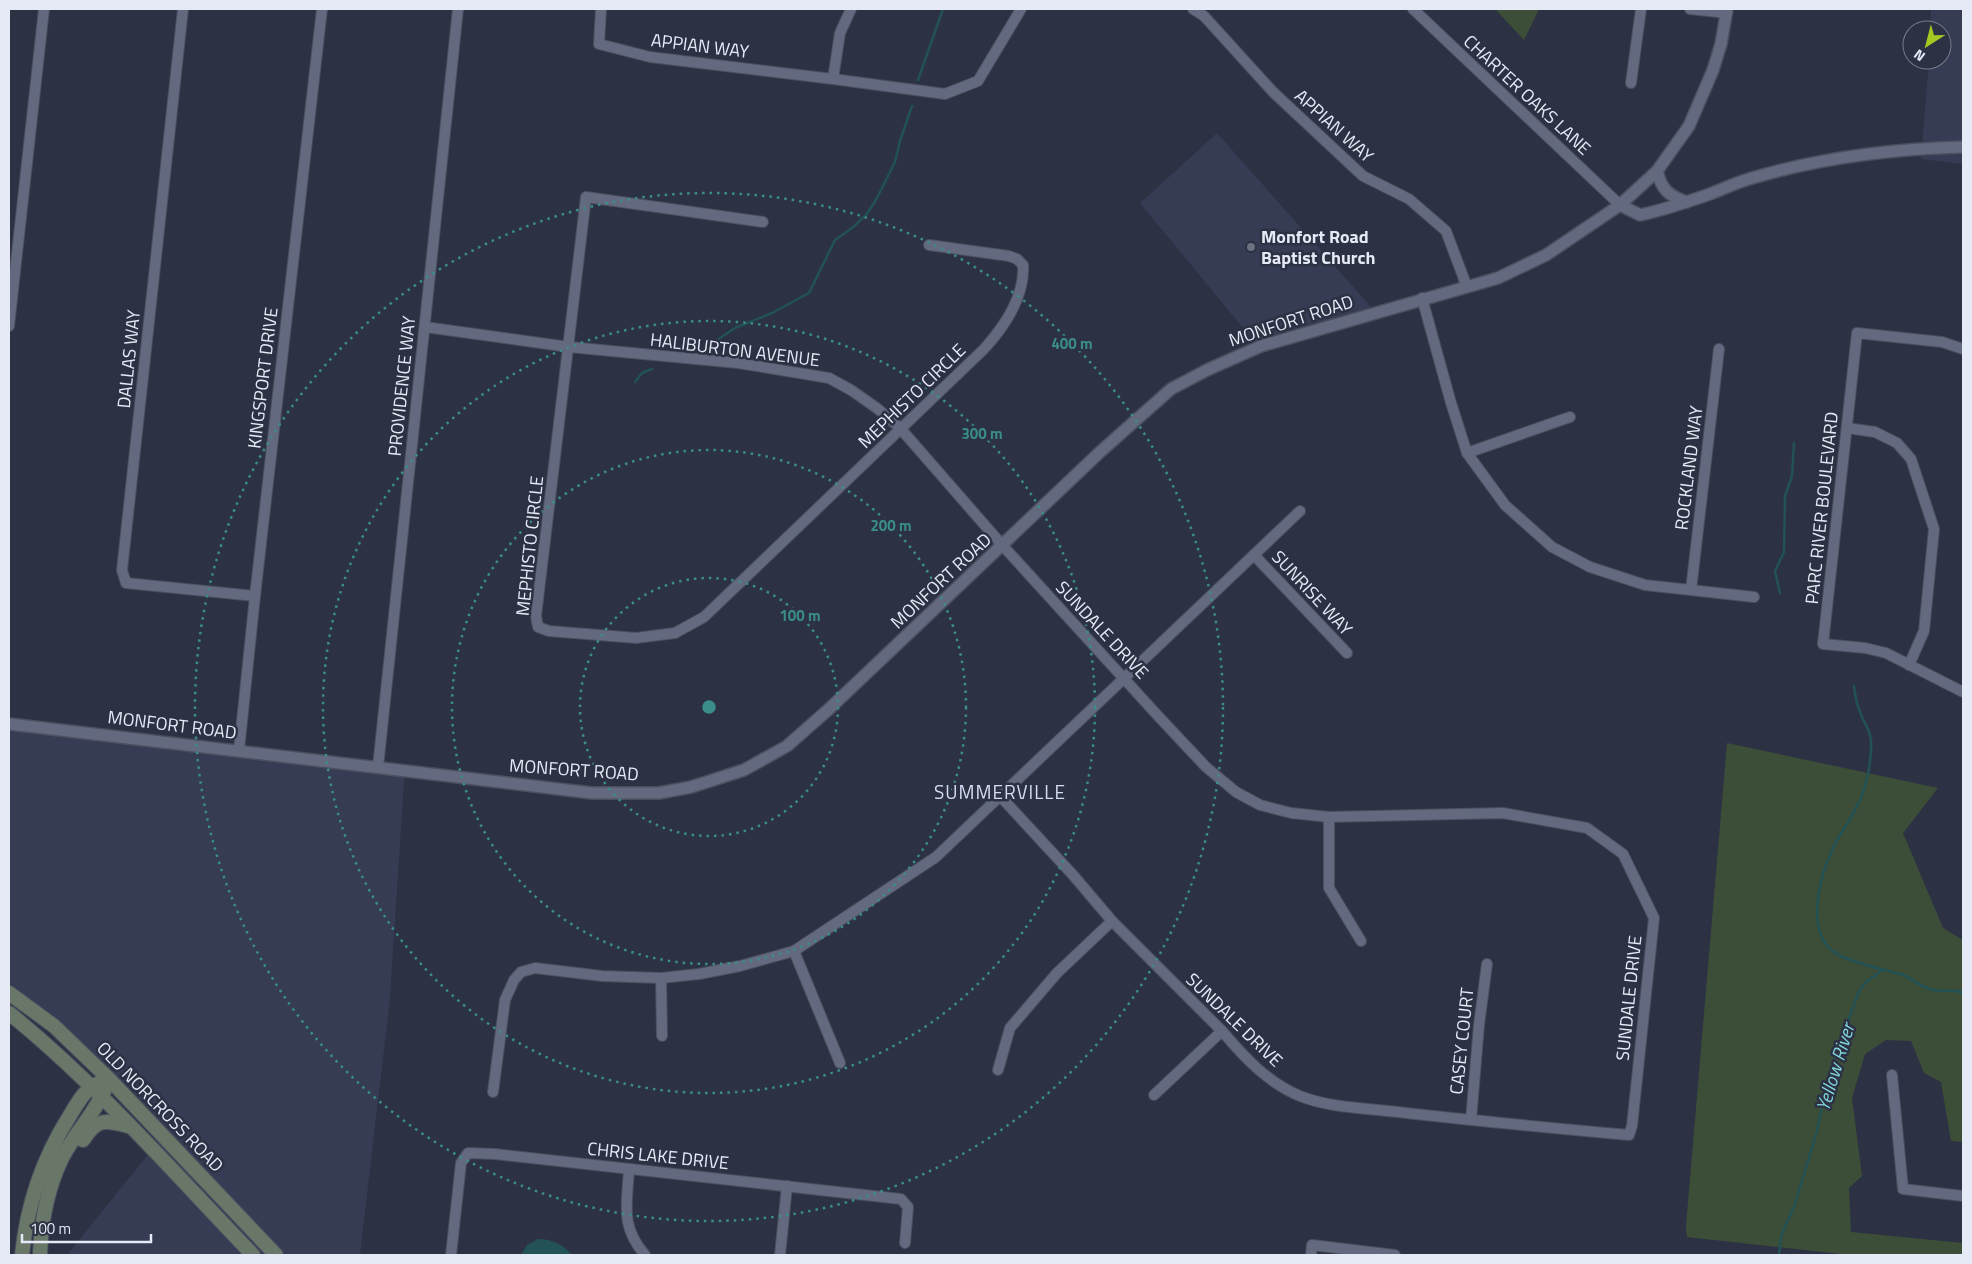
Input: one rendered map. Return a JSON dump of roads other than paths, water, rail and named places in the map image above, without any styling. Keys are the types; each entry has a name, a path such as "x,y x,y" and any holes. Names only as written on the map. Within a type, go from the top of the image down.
{"main road":[{"name":"OLD NORCROSS ROAD","path":"9,993 54,1026 109,1079 276,1255"},
{"name":"OLD NORCROSS ROAD","path":"9,1013 48,1044 253,1255"},
{"path":"22,1255 32,1197 44,1162 70,1115 90,1086 109,1079"},
{"path":"40,1255 49,1193 62,1158 102,1098 109,1079"},
{"path":"49,1193 90,1128 103,1121 129,1126"}],"street":[{"path":"9,326 44,9"},
{"name":"DALLAS WAY","path":"182,9 122,570 126,583 255,596"},
{"name":"KINGSPORT DRIVE","path":"239,750 322,9"},
{"name":"PROVIDENCE WAY","path":"378,767 458,9"},
{"name":"APPIAN WAY","path":"601,9 598,44 650,57 945,94 978,81 1021,9"},
{"path":"832,79 840,33 851,9"},
{"name":"APPIAN WAY","path":"1193,9 1204,16 1273,92 1363,176 1409,199 1446,231 1467,287"},
{"name":"CHARTER OAKS LANE","path":"1412,9 1620,205"},
{"path":"1631,83 1641,9"},
{"path":"1690,9 1727,11"},
{"name":"MONFORT ROAD","path":"9,724 584,792 659,793 691,787 744,770 787,746 1003,546 1100,452 1171,389 1207,370 1261,346 1422,298 1498,278 1546,255 1620,205 1657,171 1689,126 1721,44 1727,11"},
{"path":"1620,205 1640,215 1686,202 1748,179 1794,167 1916,148 1963,147"},
{"path":"1657,171 1661,184 1671,196 1686,202"},
{"name":"MEPHISTO CIRCLE","path":"763,222 586,197 536,616 538,626 549,631 636,638 676,633 704,617 984,349 999,332 1017,298 1023,264 1009,256 929,245"},
{"path":"1422,298 1450,403 1467,453 1505,505 1552,547 1590,567 1645,585 1754,598"},
{"name":"HALIBURTON AVENUE","path":"425,327 569,346 738,363 829,378 851,390 878,409 900,428 1003,546"},
{"name":"PARC RIVER BOULEVARD","path":"1963,349 1942,342 1857,333 1823,644 1865,648 1886,653 1963,692"},
{"name":"ROCKLAND WAY","path":"1691,590 1719,349"},
{"path":"1467,453 1570,417"},
{"path":"1847,428 1875,432 1897,443 1911,459 1934,529 1924,630 1909,665"},
{"path":"493,1092 505,1000 514,980 522,972 535,968 602,976 661,978 732,968 794,951 936,857 1300,511"},
{"name":"SUNDALE DRIVE","path":"1000,796 1112,921 1222,1031 1238,1050 1277,1084 1301,1096 1323,1103 1471,1120 1629,1135 1632,1126 1654,918 1623,854 1586,828 1503,813 1329,817 1291,813 1260,805 1236,792 1206,767 1003,546"},
{"name":"SUNRISE WAY","path":"1254,555 1347,654"},
{"path":"1329,817 1329,888 1361,941"},
{"path":"998,1070 1010,1028 1057,973 1112,921"},
{"path":"794,951 840,1063"},
{"name":"CASEY COURT","path":"1471,1120 1479,1025 1487,964"},
{"path":"661,978 662,1036"},
{"path":"1154,1095 1222,1031"},
{"path":"1892,1075 1904,1189 1963,1196"},
{"name":"CHRIS LAKE DRIVE","path":"451,1255 461,1163 468,1153 495,1154 901,1199 908,1207 905,1243"},
{"path":"629,1169 628,1228 635,1243 645,1255"},
{"path":"780,1255 787,1186"},
{"path":"1311,1255 1312,1245 1395,1255"}],"waterway":[{"path":"918,80 943,9"},
{"path":"694,350 705,348 735,328 772,313 809,293 835,240 867,214 877,198 895,162 912,106"},
{"path":"635,382 642,373 652,369"},
{"path":"1780,593 1775,571 1784,552 1785,496 1792,476 1794,443"},
{"path":"1854,686 1858,706 1870,736 1870,761 1864,790 1834,846 1823,873 1817,906 1821,935 1829,947 1848,959 1903,975 1926,988 1963,993"},
{"name":"Yellow River","path":"1779,1255 1781,1236 1794,1207 1817,1131 1827,1080 1847,1024 1859,991 1864,984 1882,970"}],"place":[{"name":"Monfort Road Baptist Church","path":"1251,247"}],"district":[{"name":"SUMMERVILLE","path":"1000,792"}]}
